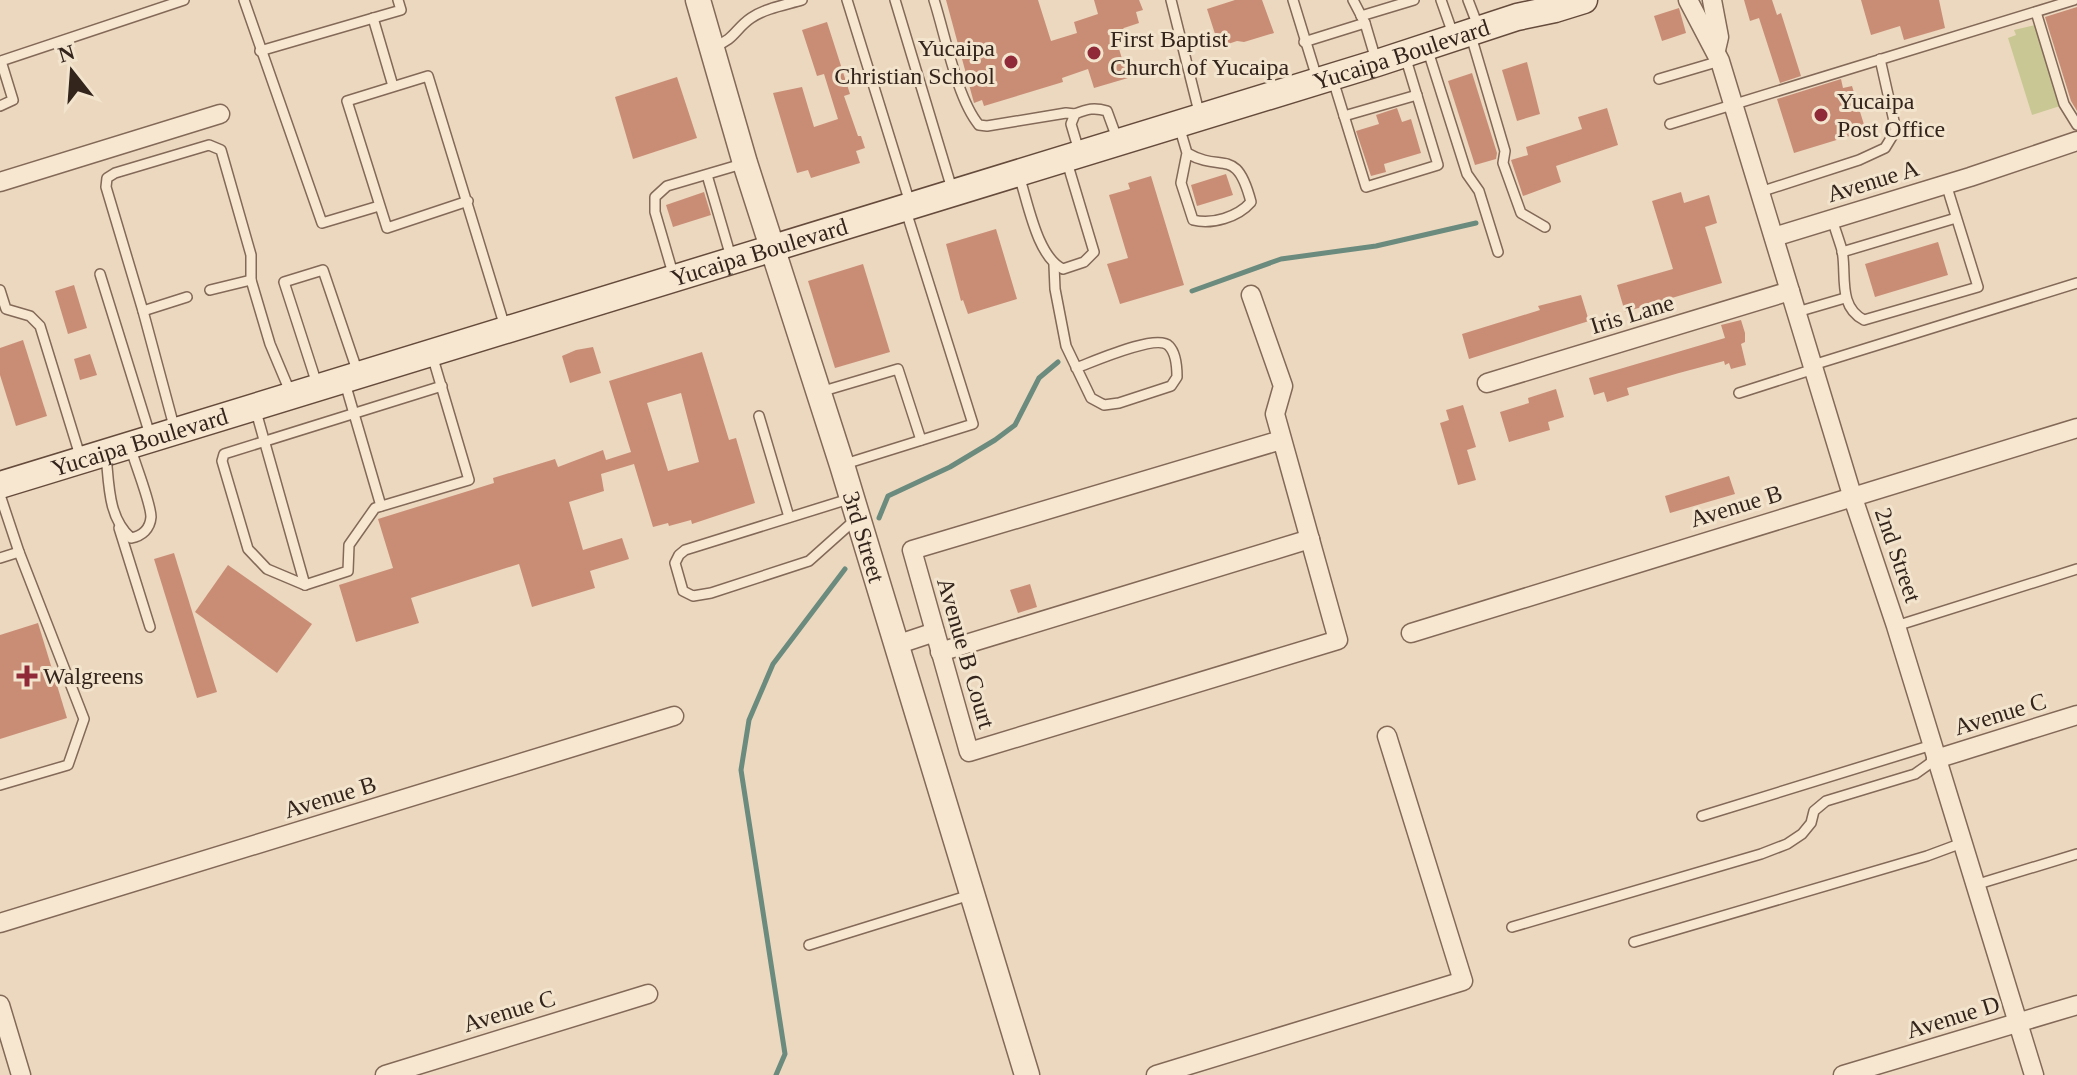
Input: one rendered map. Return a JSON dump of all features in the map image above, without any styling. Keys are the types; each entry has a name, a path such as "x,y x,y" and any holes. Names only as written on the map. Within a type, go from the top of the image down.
{"main road":[{"name":"Yucaipa Boulevard","path":"2,484 1416,51 1468,34 1542,0"},
{"name":"Yucaipa Boulevard","path":"1516,12 1555,9 1584,0"}],"street":[{"name":"3rd Street","path":"698,0 745,163 842,465 1027,1075"},
{"name":"2nd Street","path":"1688,0 1718,55 1734,103 1852,495 1896,626 2034,1075"},
{"name":"2nd Street","path":"1712,0 1719,37 1718,55"},
{"path":"0,182 220,114"},
{"name":"Avenue A","path":"1774,237 2077,141"},
{"name":"Iris Lane","path":"1487,383 1790,291"},
{"name":"Avenue B Court","path":"1251,295 1283,386 1275,414 1338,640 969,752 912,550 1281,440"},
{"name":"Avenue B","path":"1411,633 2077,428"},
{"path":"940,652 1310,539"},
{"path":"896,645 935,632"},
{"name":"Avenue C","path":"1934,752 2077,715"},
{"name":"Avenue B","path":"0,923 674,716"},
{"path":"1156,1075 1463,981 1387,736"},
{"name":"Avenue C","path":"385,1075 648,994"},
{"path":"0,1005 21,1075"},
{"name":"Avenue D","path":"1843,1075 2077,1005"}],"lane":[{"path":"0,106 13,100 1,61 184,0"},
{"path":"244,0 322,223 379,206"},
{"path":"260,51 401,10 398,0"},
{"path":"711,47 729,41 750,19 771,8 802,0"},
{"path":"842,465 973,424 847,0"},
{"path":"895,0 953,192"},
{"path":"934,0 964,99 979,125 1075,114 1096,107 1107,111 1118,141"},
{"path":"1171,0 1189,119 1181,183 1193,220 1205,223 1224,218 1244,209 1251,202 1248,189 1234,165 1228,162 1203,162 1187,153"},
{"path":"1293,0 1304,42 1344,116 1366,187 1438,165 1417,95 1416,51"},
{"path":"1353,0 1377,63"},
{"path":"1304,42 1414,0"},
{"path":"1441,0 1468,34"},
{"path":"1468,0 1468,34 1505,151 1503,163 1521,213 1545,227"},
{"path":"1670,124 2074,0"},
{"path":"2036,12 2064,104 2077,125"},
{"path":"373,18 393,86"},
{"path":"1416,51 1467,174 1479,191 1498,252"},
{"path":"1659,79 1718,55"},
{"path":"1760,192 1859,160 1885,148 1896,130 1880,59"},
{"path":"468,201 387,228 347,101 428,76 468,201 506,328"},
{"path":"1344,116 1417,95"},
{"path":"1054,265 1063,269 1084,262 1094,252 1073,156 1071,124 1075,114"},
{"path":"150,627 111,497 129,445 143,311 106,187 107,178 209,145 221,150 251,255 251,280 270,344 292,397"},
{"path":"674,277 655,212 655,197 667,186 745,163"},
{"path":"1018,172 1041,244 1054,265 1055,289 1066,346 1076,368 1091,398 1104,405 1119,403 1171,386 1177,377 1169,345 1160,341 1136,346 1076,368"},
{"path":"707,175 732,260"},
{"path":"1832,219 1842,252 1845,298 1857,317 1864,320 1978,287 1946,184"},
{"path":"1842,252 1956,218"},
{"path":"318,389 284,282 323,270 352,379 354,413 381,506"},
{"path":"100,274 129,445 151,516 147,529 140,537 131,538 119,528"},
{"path":"210,290 251,280"},
{"path":"1739,393 2077,283"},
{"path":"0,290 6,309 30,316 40,326 129,445"},
{"path":"143,311 187,297"},
{"path":"1797,312 1845,298"},
{"path":"431,351 442,386 469,480 375,508 349,545 348,571 305,585 267,569 248,549 222,461 224,454 442,386"},
{"path":"818,393 898,369 921,440"},
{"path":"255,408 305,585"},
{"path":"759,416 789,517"},
{"path":"0,785 68,765 84,719 19,552 2,484"},
{"path":"855,508 809,561 711,593 693,596 683,591 675,563 685,550 789,517 855,508"},
{"path":"0,558 19,552"},
{"path":"1896,626 2077,569"},
{"path":"1702,816 1934,752"},
{"path":"1512,927 1787,844 1802,834 1811,823 1814,811 1826,801 1915,774 1934,752"},
{"path":"1634,942 1962,843"},
{"path":"1975,885 2077,854"},
{"path":"809,945 972,895"}],"shaded area":[{"path":"2035,25 2060,106 2032,115 2008,38 2016,35 2014,30"}],"building":[{"path":"946,0 1038,0 1051,41 1077,33 1074,22 1098,14 1094,0 1139,0 1143,10 1136,12 1139,23 1124,28 1115,36 1128,78 1094,88 1088,69 1062,78 1063,82 984,106 982,100 974,103"},
{"path":"1235,0 1262,0 1274,33 1225,45 1222,35 1216,37 1207,9"},
{"path":"1744,0 1772,0 1777,15 1781,13 1801,76 1780,83 1759,18 1750,21"},
{"path":"1861,0 1939,0 1945,28 1904,40 1900,26 1871,35"},
{"path":"2077,7 2077,111 2071,101 2045,17"},
{"path":"1679,8 1686,33 1662,41 1654,16"},
{"path":"827,22 850,94 844,96 865,148 856,151 860,163 811,178 808,170 797,173 773,93 802,87 814,127 838,119 824,74 817,76 802,30"},
{"path":"1527,62 1540,114 1517,121 1502,70"},
{"path":"1472,73 1497,153 1496,159 1475,165 1448,81"},
{"path":"677,77 697,138 633,159 615,97"},
{"name":"Yucaipa Post Office","path":"1841,79 1843,88 1852,86 1866,131 1794,153 1777,99"},
{"path":"1397,108 1402,122 1411,119 1421,153 1384,164 1386,172 1371,176 1356,131 1379,124 1376,115"},
{"path":"1607,108 1618,145 1556,166 1561,182 1523,196 1511,160 1528,155 1526,147 1582,129 1578,117"},
{"path":"1226,174 1233,195 1197,206 1191,185"},
{"path":"1151,176 1184,285 1120,304 1107,264 1128,258 1109,195 1130,189 1128,183"},
{"path":"704,192 711,215 673,227 666,205"},
{"path":"1681,192 1684,203 1709,195 1717,223 1705,227 1722,283 1625,312 1617,285 1673,269 1652,201"},
{"path":"996,229 1017,299 968,314 961,301 946,244"},
{"path":"1938,242 1948,275 1875,297 1865,264"},
{"path":"863,264 890,352 835,368 808,281"},
{"path":"74,285 87,328 68,334 55,291"},
{"path":"1581,295 1589,321 1469,359 1462,334 1540,310 1538,306"},
{"path":"1741,320 1745,342 1741,344 1746,365 1731,369 1729,363 1725,365 1724,361 1627,388 1629,395 1607,402 1604,392 1594,395 1589,378 1725,338 1721,325"},
{"path":"23,340 47,416 16,426 0,375 0,348"},
{"path":"593,347 601,373 570,383 562,356"},
{"path":"702,352 729,440 736,438 755,503 692,524 691,520 653,527 634,464 601,474 604,491 569,502 583,550 622,538 629,559 590,571 595,588 532,607 519,564 411,598 419,623 356,642 339,585 393,568 378,519 494,483 493,478 555,459 558,467 603,450 606,460 631,452 609,381","holes":["681,393 699,462 668,471 647,403"]},
{"path":"90,354 97,375 80,380 74,359"},
{"path":"1556,389 1564,417 1548,422 1550,430 1509,442 1500,412 1529,403 1528,398"},
{"path":"1463,405 1476,447 1467,450 1476,480 1458,485 1440,423 1449,420 1446,410"},
{"path":"1729,476 1735,494 1670,513 1665,496"},
{"path":"174,553 217,692 197,698 154,559"},
{"path":"228,565 312,624 277,673 195,612"},
{"path":"1030,584 1037,607 1018,613 1010,590"},
{"name":"Walgreens","path":"38,623 67,718 0,739 0,635"}],"waterway":[{"path":"1192,291 1281,259 1376,246 1476,223"},
{"path":"879,518 888,496 950,467 1015,425 1039,378 1058,362"},
{"path":"776,1075 785,1054 741,770 749,720 773,664 845,569"}],"place":[{"name":"First Baptist Church of Yucaipa","path":"1094,53"},
{"name":"Yucaipa Christian School","path":"1011,62"},
{"name":"Yucaipa Post Office","path":"1821,115"},
{"name":"Walgreens","path":"27,676"}]}
